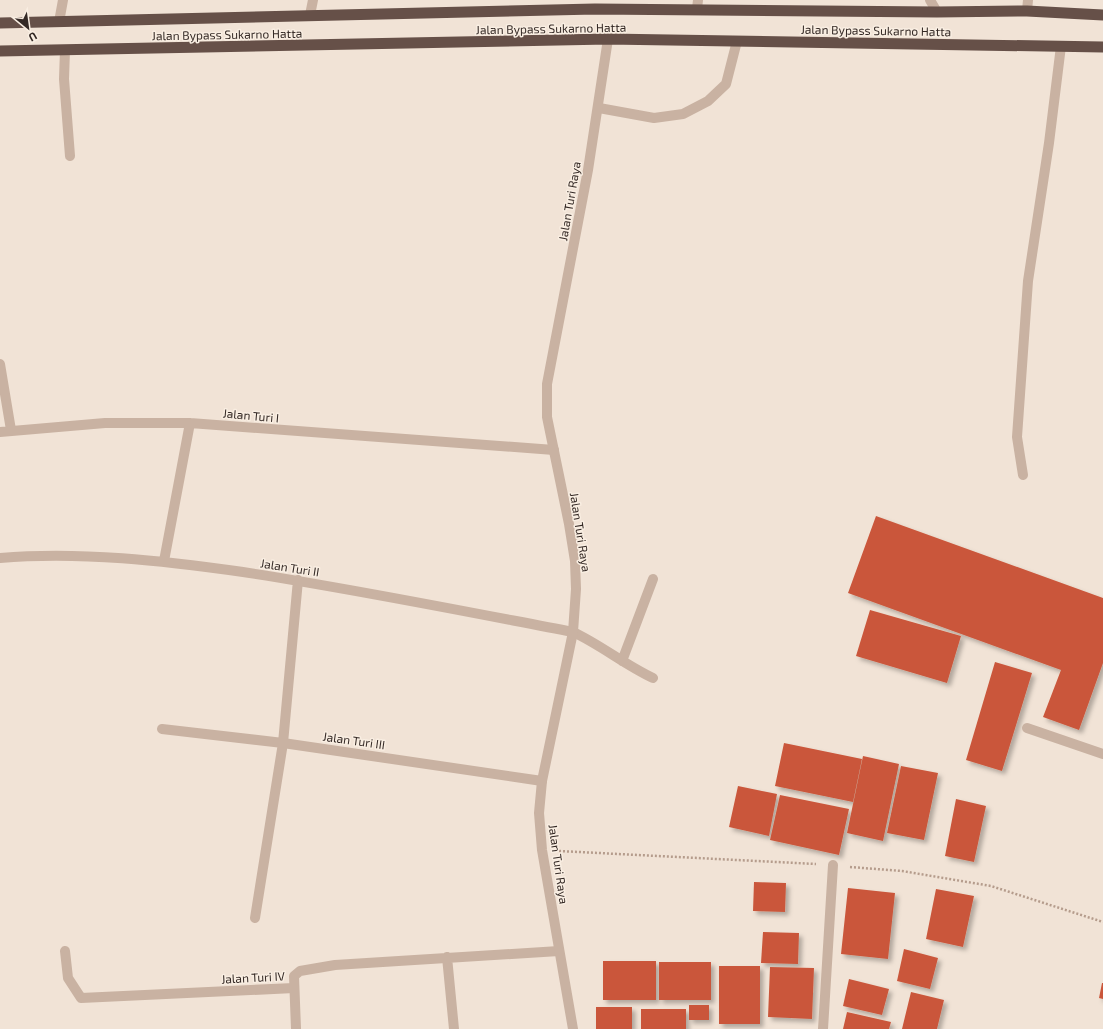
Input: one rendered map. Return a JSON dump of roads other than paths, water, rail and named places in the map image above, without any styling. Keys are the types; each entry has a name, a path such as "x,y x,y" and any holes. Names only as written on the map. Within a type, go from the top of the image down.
{"highway":[{"name":"Jalan Bypass Sukarno Hatta","path":"0,23 595,9 698,5 937,12 1028,5 1103,15"},
{"name":"Jalan Bypass Sukarno Hatta","path":"0,51 608,39 1061,46 1103,48"}],"street":[{"path":"59,22 63,0"},
{"path":"310,15 313,0"},
{"path":"930,0 937,12"},
{"name":"Jalan Turi Raya","path":"573,1029 558,951 542,850 539,813 542,781 573,632 576,588 575,560 547,417 547,384 599,108 608,39"},
{"path":"599,108 654,118 683,114 708,101 726,84 737,42"},
{"path":"1023,475 1017,436 1027,289 1049,143 1061,46"},
{"path":"65,50 64,79 70,156"},
{"path":"0,364 11,430"},
{"name":"Jalan Turi I","path":"0,432 105,423 190,423 554,450"},
{"path":"164,561 190,423"},
{"name":"Jalan Turi II","path":"0,558 64,556 164,561 298,580 573,632 598,644 622,661 653,678"},
{"path":"622,661 653,578"},
{"path":"255,918 283,743 298,580"},
{"path":"1026,728 1103,754"},
{"name":"Jalan Turi III","path":"162,729 283,743 542,781"},
{"path":"823,1029 833,865"},
{"name":"Jalan Turi IV","path":"65,950 68,978 81,998 294,988 294,976 300,971 335,965 558,951"},
{"path":"447,957 454,1029"},
{"path":"294,988 296,1029"}]}
